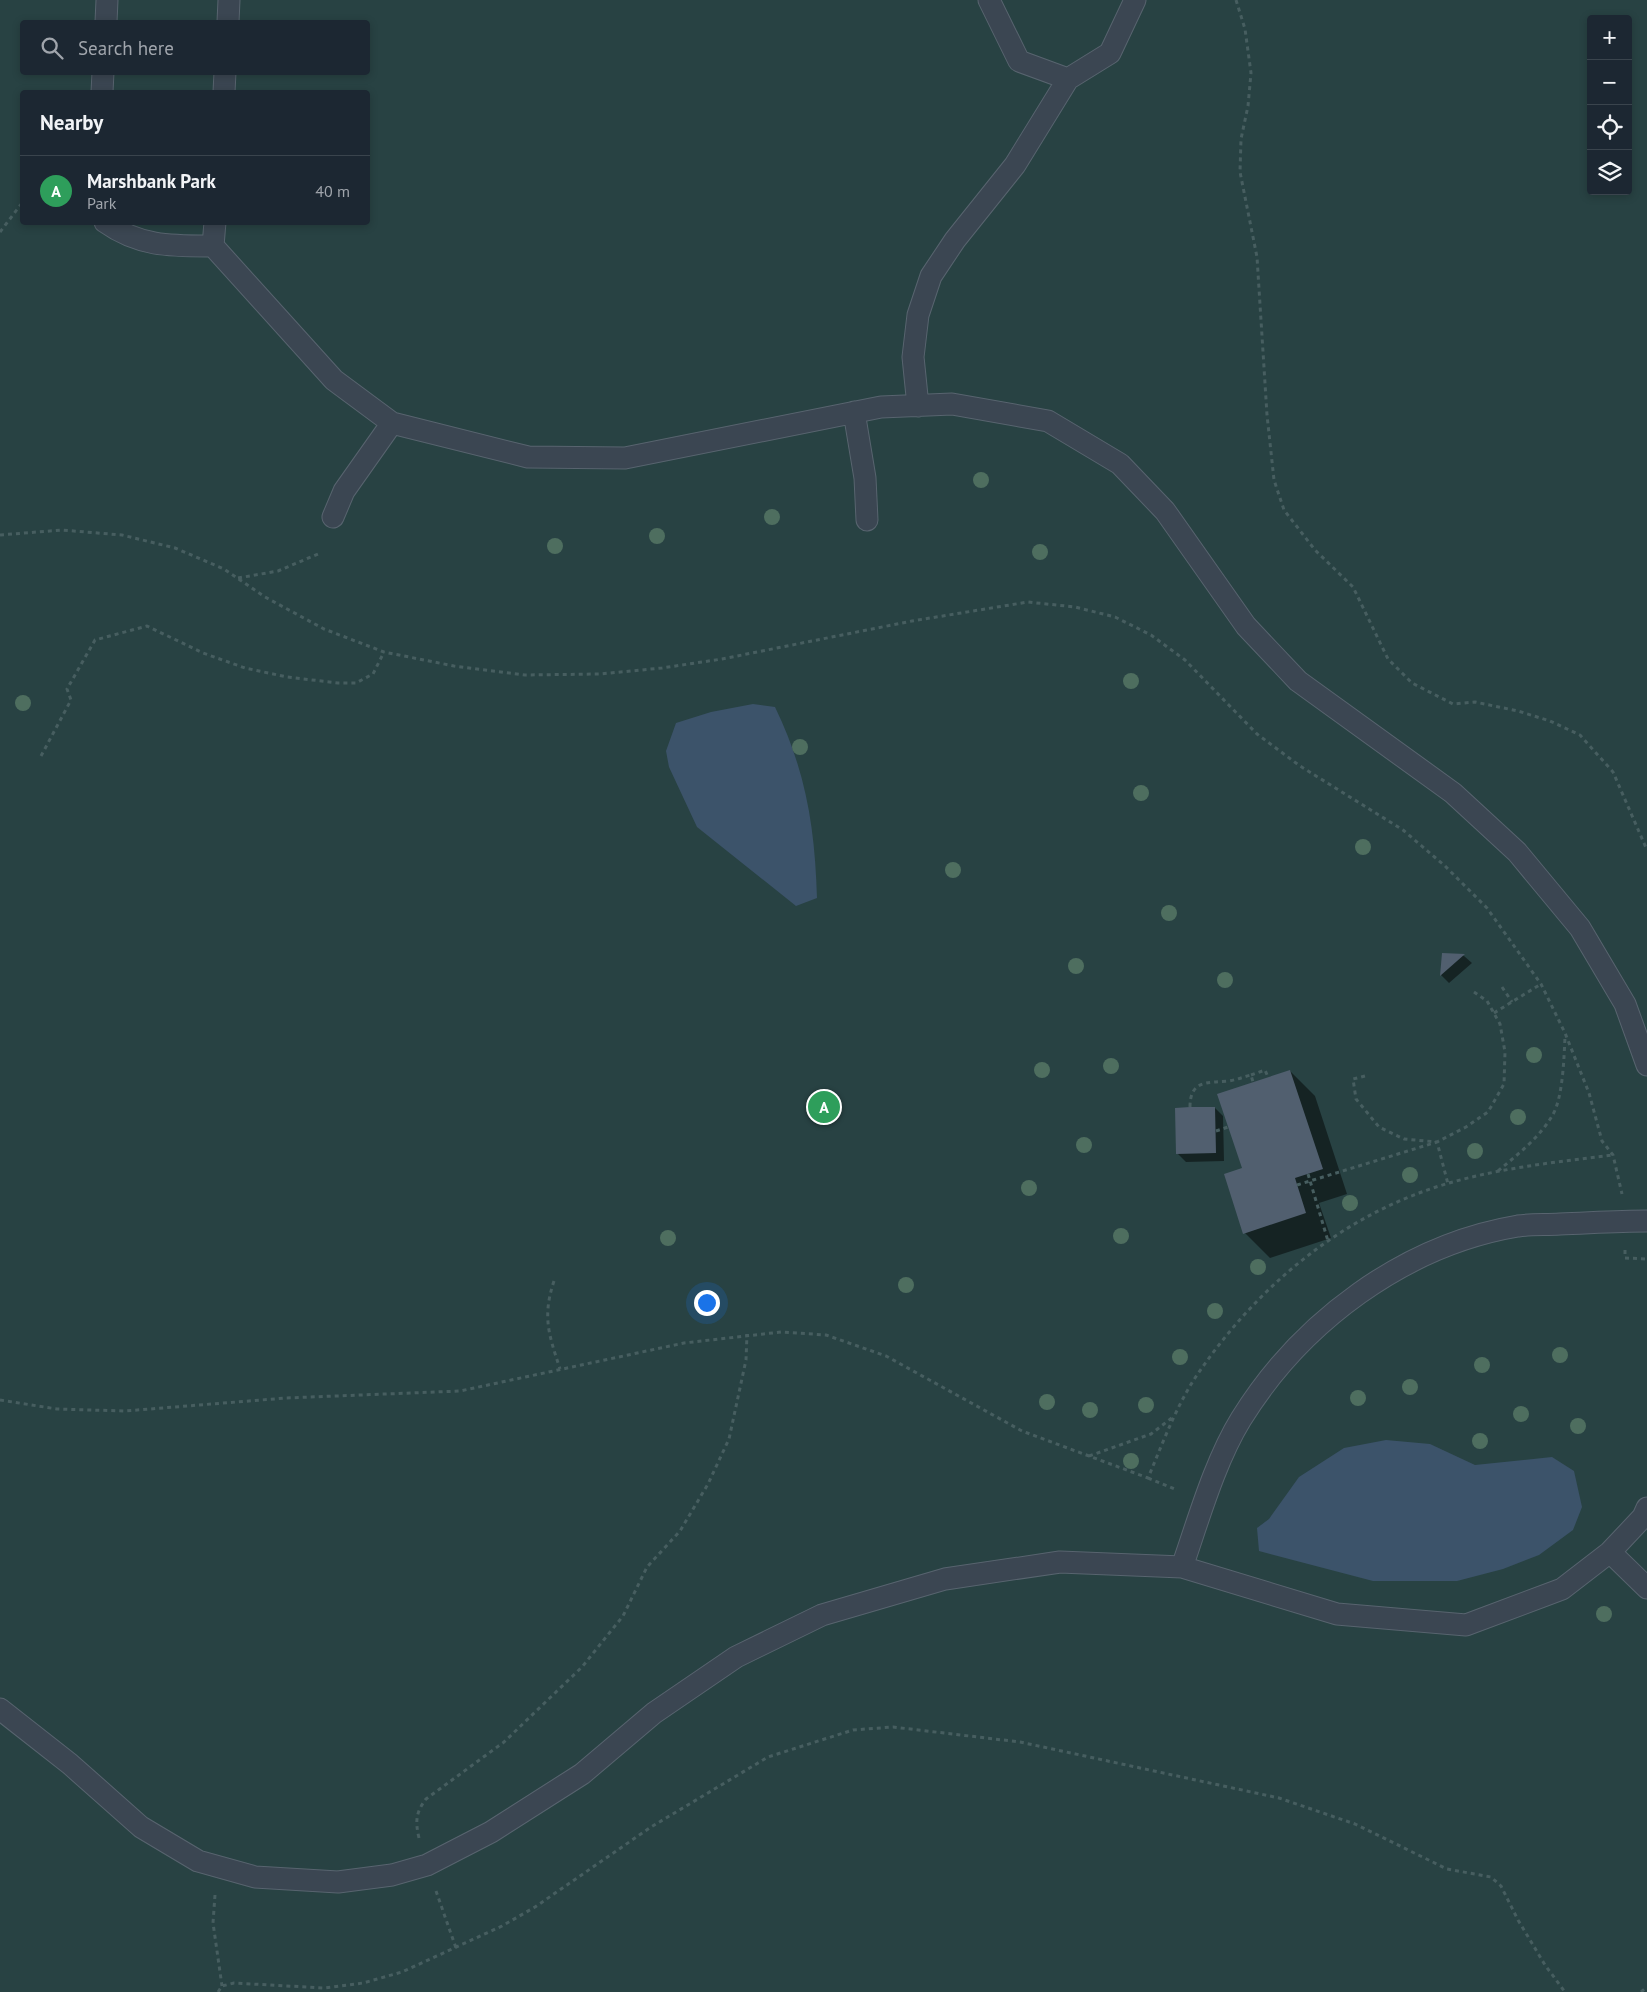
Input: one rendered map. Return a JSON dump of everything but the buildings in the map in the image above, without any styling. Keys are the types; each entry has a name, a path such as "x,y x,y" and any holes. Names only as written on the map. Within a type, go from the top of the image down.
{"lane":[{"path":"106,20 107,0"},
{"path":"228,20 229,0"},
{"path":"989,0 1019,61 1068,79"},
{"path":"918,406 913,357 918,315 931,276 954,240 1015,165 1068,79 1110,53 1135,0"},
{"path":"102,90 103,75"},
{"path":"224,90 225,75"},
{"path":"110,225 126,236 150,244 213,246 334,380 392,423 528,457 625,458 881,407 952,404 1048,421 1120,464 1165,512 1246,626 1298,681 1453,793 1518,852 1580,928 1625,1004 1647,1065"},
{"path":"213,246 215,225"},
{"path":"854,412 865,478 867,520"},
{"path":"333,517 344,492 392,423"},
{"path":"1182,1567 1211,1483 1240,1420 1278,1366 1325,1321 1382,1277 1441,1246 1519,1226 1647,1220"},
{"path":"0,1709 70,1764 140,1827 198,1861 255,1877 338,1882 392,1875 428,1865 491,1832 582,1774 654,1713 736,1657 822,1615 945,1579 1060,1562 1182,1567 1337,1614 1466,1626 1562,1589 1610,1552 1646,1515"},
{"path":"1610,1552 1647,1588"}],"path":[{"path":"1236,0 1245,29 1251,73 1248,106 1241,139 1240,172 1257,257 1267,415 1274,480 1284,510 1315,550 1353,587 1388,658 1412,684 1452,704 1475,702 1518,712 1550,721 1580,735 1614,772 1647,850"},
{"path":"0,232 20,206"},
{"path":"0,534 62,530 122,535 175,548 224,569 265,597 324,629 384,652 454,666 525,675 600,674 722,659 912,620 1028,602 1075,607 1115,617 1151,635 1184,660 1257,734 1300,766 1403,830 1445,866 1488,908 1540,984 1565,1033 1590,1093 1602,1140 1613,1155 1622,1191 1625,1258 1647,1259"},
{"path":"237,578 278,571 318,554"},
{"path":"41,756 70,700 67,689 95,640 148,626 203,652 244,668 287,677 338,683 356,683 373,674 384,652"},
{"path":"1494,1013 1540,984"},
{"path":"1502,987 1512,1002"},
{"path":"1297,1185 1436,1142 1466,1127 1488,1112 1504,1084 1505,1052 1500,1024 1487,1001 1474,992"},
{"path":"1498,1172 1529,1144 1553,1115 1563,1073 1565,1033"},
{"path":"1190,1108 1190,1098 1195,1088 1207,1082 1230,1081 1265,1070 1268,1077"},
{"path":"1251,1075 1253,1082"},
{"path":"1365,1076 1354,1079 1356,1099 1379,1127 1404,1139 1436,1142"},
{"path":"1216,1132 1228,1128"},
{"path":"1436,1142 1448,1184"},
{"path":"0,1400 58,1409 125,1411 286,1398 460,1392 684,1343 747,1334 781,1332 826,1335 886,1356 1022,1432 1148,1478 1175,1416 1194,1379 1261,1295 1295,1265 1328,1241 1376,1213 1419,1193 1448,1184 1498,1172 1613,1155"},
{"path":"1308,1174 1328,1241"},
{"path":"554,1281 547,1303 550,1336 560,1369"},
{"path":"456,1948 415,1824 418,1810 426,1798 504,1742 582,1666 622,1616 647,1567 680,1531 708,1484 729,1439 746,1360 747,1334"},
{"path":"1088,1456 1151,1434 1175,1416"},
{"path":"218,1992 222,1986 234,1982 259,1982 292,1988 324,1988 363,1983 402,1972 502,1926 535,1906 651,1827 736,1774 768,1757 853,1730 893,1727 1020,1742 1279,1798 1355,1824 1447,1868 1491,1877 1502,1886 1518,1920 1545,1965 1565,1992"},
{"path":"217,1866 214,1923 222,1986"},
{"path":"1641,1992 1647,1987"}],"green space":[{"path":"0,0 1647,0 1647,1992 0,1992"}],"water":[{"path":"753,704 775,707 794,754 807,800 814,848 817,898 796,906 697,827 669,767 666,751 676,723 711,712"},
{"path":"1386,1440 1430,1444 1475,1465 1552,1457 1574,1471 1582,1507 1573,1530 1539,1555 1503,1569 1457,1581 1373,1581 1259,1551 1257,1528 1269,1519 1299,1477 1344,1448"}],"place":[{"name":"Marshbank Park","path":"824,1107"}]}
